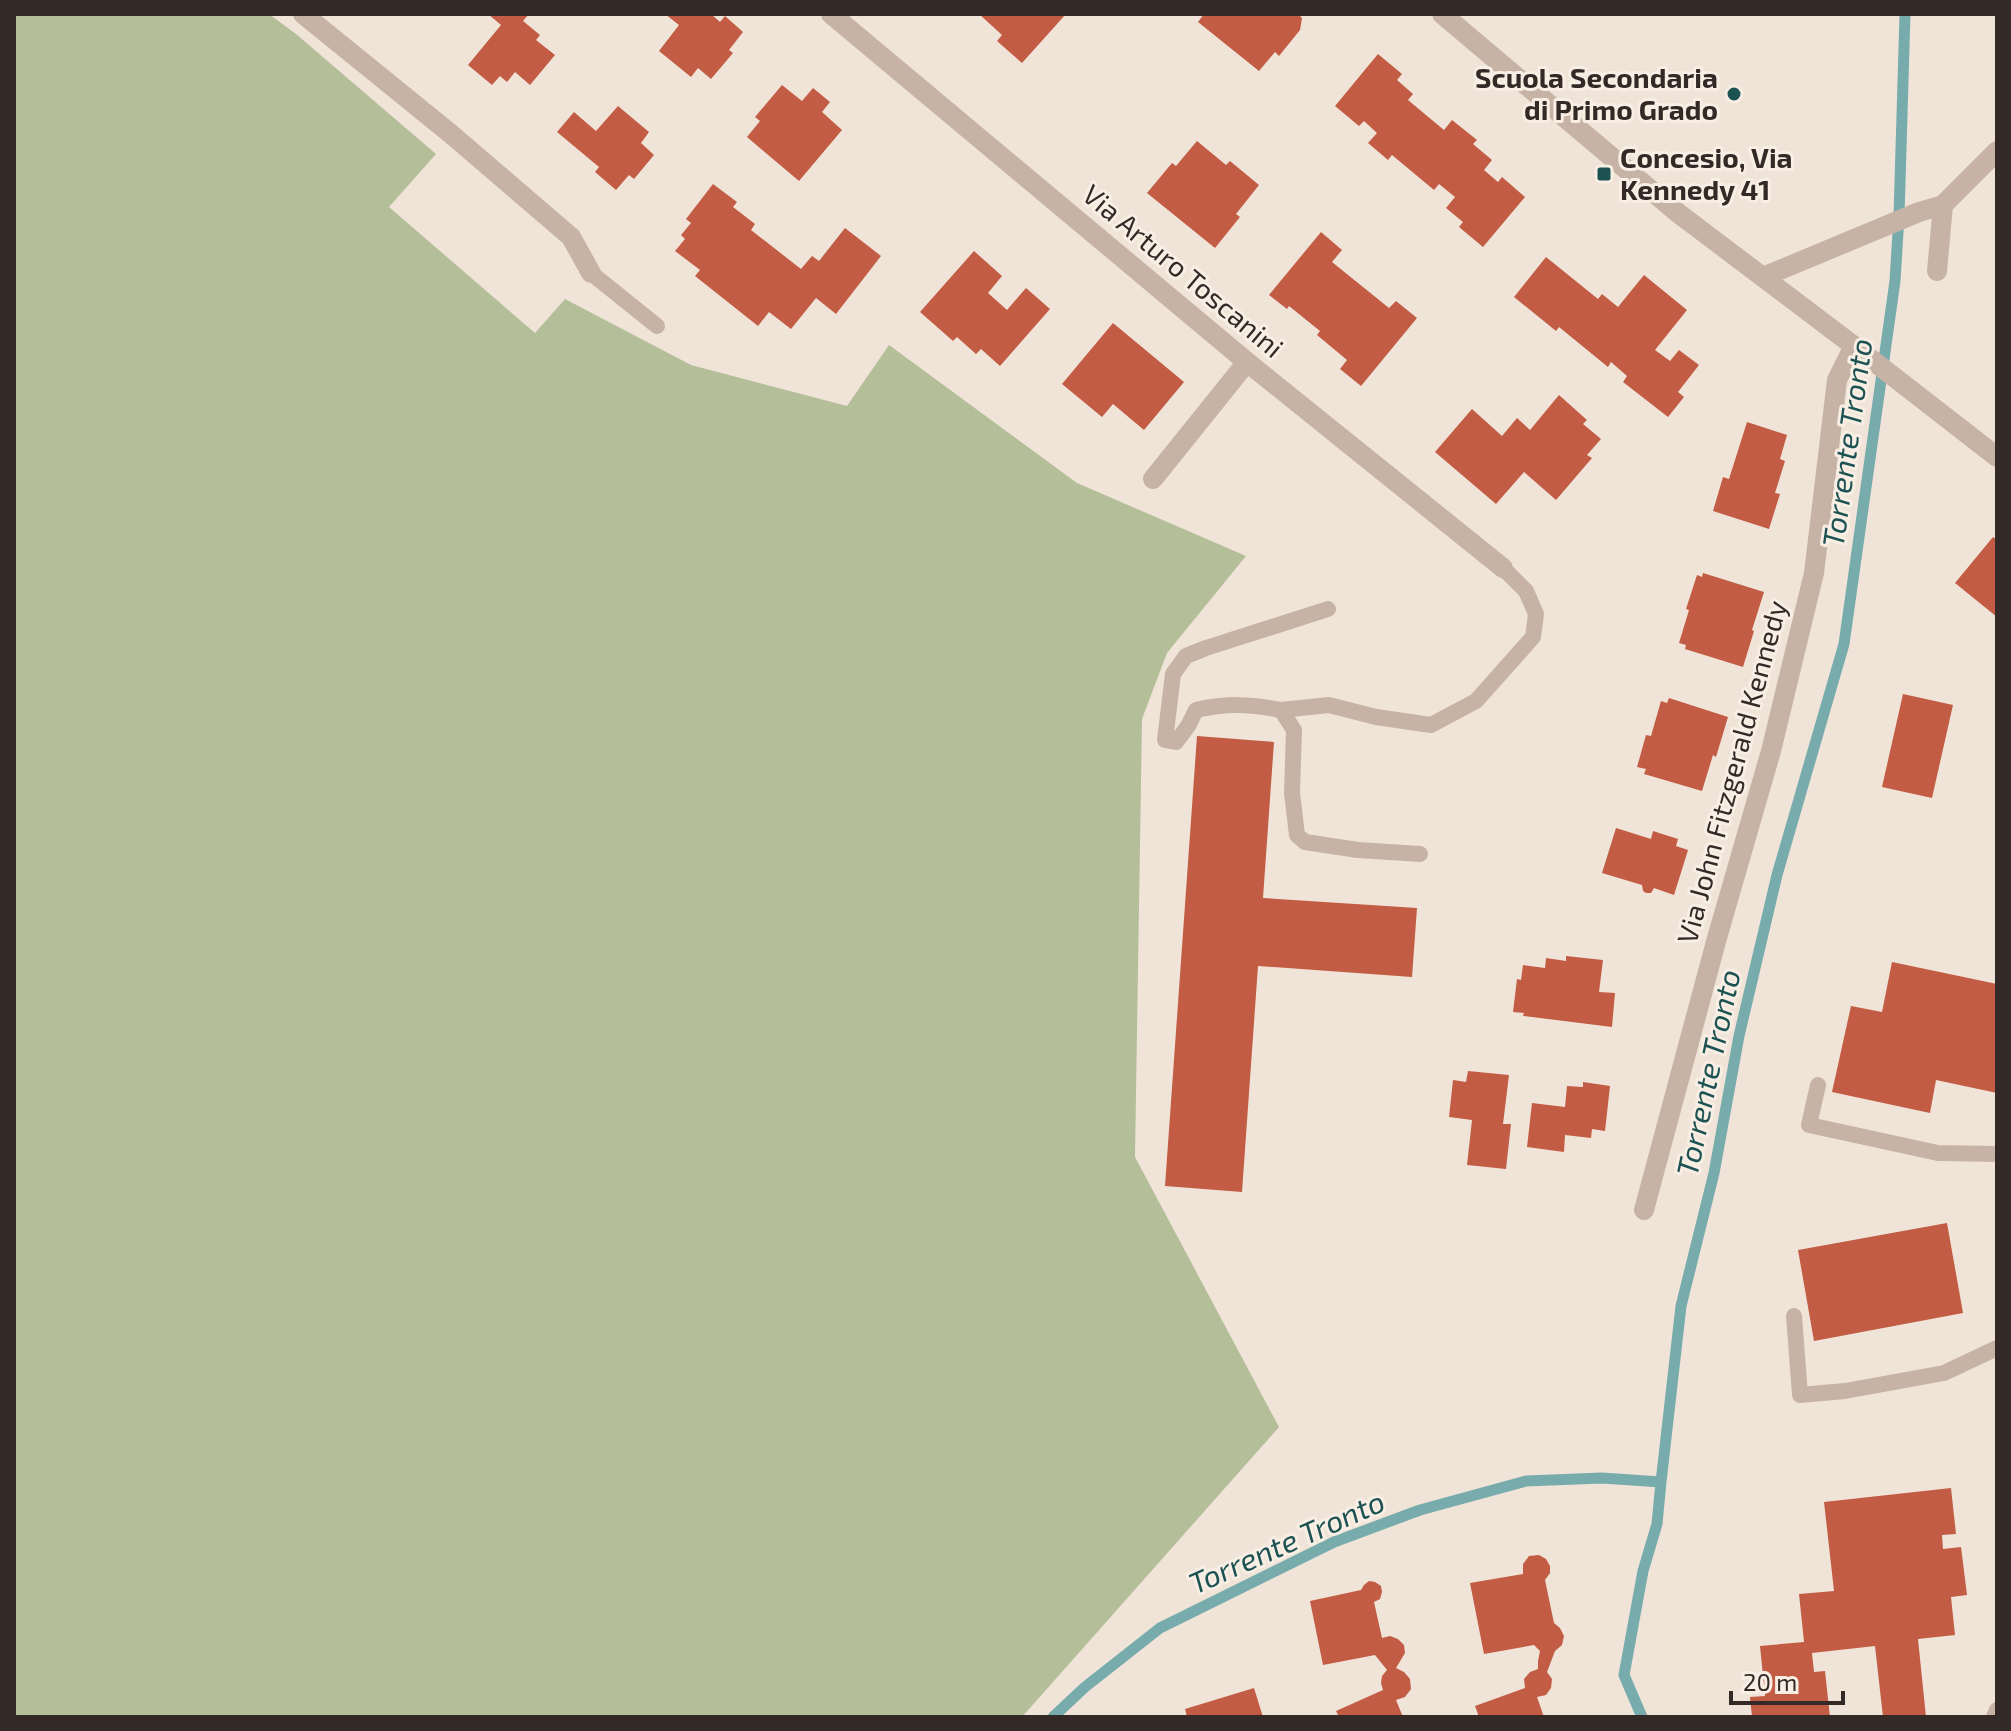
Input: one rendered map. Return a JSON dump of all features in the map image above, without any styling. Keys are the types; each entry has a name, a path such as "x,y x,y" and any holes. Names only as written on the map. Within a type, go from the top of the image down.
{"street":[{"path":"303,14 451,134 571,237 591,273"},
{"name":"Via Arturo Toscanini","path":"831,14 1247,362 1503,568"},
{"path":"1442,14 1678,213 1997,457"},
{"path":"1763,277 1919,212 1943,205 1997,151"},
{"path":"1937,271 1943,205"},
{"name":"Via John Fitzgerald Kennedy","path":"1644,1210 1771,751 1814,573 1837,380 1858,348"},
{"path":"1153,479 1247,362"}],"lane":[{"path":"591,273 657,326"},
{"path":"1328,609 1186,656 1173,674 1165,740 1176,742 1196,710 1221,704 1256,705 1281,710 1329,705 1376,717 1431,725 1476,701 1533,637 1536,614 1526,591 1503,568"},
{"path":"1281,710 1294,730 1292,793 1297,835 1305,842 1358,850 1420,854"},
{"path":"1818,1085 1809,1125 1938,1153 1997,1154"},
{"path":"1794,1316 1800,1395 1845,1391 1944,1373 1997,1348"},
{"path":"1994,1717 1997,1710"}],"green space":[{"path":"14,14 269,14 436,154 389,207 535,333 565,299 691,365 847,406 889,345 1077,483 1246,556 1167,653 1142,719 1135,1157 1279,1427 1022,1717 14,1717"}],"building":[{"path":"488,14 529,14 523,21 540,35 536,40 555,55 530,85 515,72 507,82 500,76 492,85 468,65 501,25"},
{"path":"665,14 711,14 720,22 725,16 743,32 729,50 733,53 711,79 698,68 691,77 659,51 679,25"},
{"path":"979,14 1066,14 1022,63 997,41 1002,35"},
{"path":"1204,14 1298,14 1302,18 1300,30 1279,56 1275,52 1259,71 1198,22"},
{"path":"1378,54 1402,74 1397,80 1413,94 1408,100 1444,130 1452,120 1477,140 1473,144 1492,160 1484,170 1498,182 1502,177 1525,197 1483,247 1459,227 1463,222 1446,208 1455,197 1439,184 1434,190 1392,155 1388,160 1368,143 1377,133 1364,121 1359,126 1335,106"},
{"path":"782,85 802,101 813,88 830,102 822,112 842,130 799,181 747,137 760,121 755,117"},
{"path":"618,106 649,132 641,143 654,155 634,179 629,175 616,190 595,172 599,167 557,132 574,112 596,131"},
{"path":"1197,141 1226,165 1230,161 1259,185 1236,214 1240,217 1215,248 1147,193 1172,163 1176,166"},
{"path":"713,184 737,202 733,207 755,224 751,230 801,269 812,256 819,261 845,228 881,256 836,314 816,298 791,329 769,312 758,326 695,276 700,270 675,251 685,239 681,235 691,223 686,219"},
{"path":"1321,232 1342,250 1332,262 1389,308 1396,301 1417,318 1361,386 1340,369 1347,360 1317,335 1320,331 1289,306 1287,309 1269,295"},
{"path":"974,251 1002,276 988,293 1007,310 1026,288 1050,309 1000,366 981,349 976,354 957,337 953,341 920,312"},
{"path":"1546,257 1598,299 1602,294 1618,307 1644,275 1687,310 1655,350 1670,361 1679,350 1699,365 1678,392 1684,397 1668,417 1623,382 1627,376 1611,362 1608,367 1559,327 1556,331 1514,297"},
{"path":"1113,323 1184,382 1144,430 1113,404 1102,417 1062,384"},
{"path":"1559,395 1587,420 1583,424 1601,439 1587,455 1592,458 1556,500 1524,472 1496,504 1435,452 1472,409 1502,436 1517,418 1530,430"},
{"path":"1747,422 1787,435 1780,459 1785,461 1775,493 1780,494 1769,529 1713,511 1723,477 1729,479"},
{"path":"1993,537 1997,540 1997,617 1955,583"},
{"path":"1703,573 1764,592 1743,667 1685,649 1686,645 1679,643 1697,575 1702,577"},
{"path":"1903,694 1953,705 1932,798 1882,787"},
{"path":"1669,698 1728,717 1702,791 1644,774 1646,769 1637,767 1646,735 1651,736 1661,701 1667,703"},
{"path":"1197,736 1274,742 1263,898 1417,908 1412,977 1258,966 1242,1192 1165,1186"},
{"path":"1616,828 1651,839 1653,831 1678,839 1676,846 1688,850 1674,895 1654,888 1651,893 1646,893 1642,885 1602,873"},
{"path":"1566,956 1603,960 1599,992 1615,993 1612,1027 1523,1016 1524,1013 1513,1012 1517,979 1521,980 1523,965 1545,968 1546,958 1566,961"},
{"path":"1892,962 1997,984 1997,1093 1936,1080 1930,1113 1832,1092 1851,1006 1882,1012"},
{"path":"1468,1071 1509,1075 1503,1124 1511,1124 1506,1169 1467,1165 1472,1120 1449,1117 1453,1080 1466,1082"},
{"path":"1583,1082 1610,1086 1605,1131 1592,1129 1591,1138 1565,1135 1564,1152 1527,1147 1532,1103 1565,1107 1567,1086 1583,1087"},
{"path":"1947,1223 1963,1313 1814,1341 1798,1250"},
{"path":"1951,1488 1956,1534 1942,1535 1943,1549 1961,1547 1967,1595 1951,1597 1955,1635 1918,1639 1926,1717 1883,1717 1875,1646 1812,1653 1814,1672 1825,1671 1830,1717 1752,1717 1750,1697 1765,1696 1760,1646 1804,1642 1799,1594 1834,1591 1824,1502"},
{"path":"1539,1555 1550,1566 1545,1580 1554,1623 1564,1636 1547,1672 1552,1679 1551,1688 1546,1695 1537,1697 1544,1717 1479,1717 1475,1706 1525,1688 1524,1679 1538,1669 1540,1651 1534,1645 1484,1654 1470,1583 1523,1574 1523,1564 1529,1556"},
{"path":"1369,1581 1381,1586 1380,1599 1374,1602 1382,1638 1390,1636 1404,1645 1405,1653 1396,1668 1410,1679 1411,1689 1405,1697 1396,1700 1403,1717 1339,1717 1336,1711 1383,1690 1382,1676 1387,1670 1375,1655 1323,1665 1310,1601 1361,1590"},
{"path":"1254,1688 1263,1717 1187,1717 1185,1709"}],"waterway":[{"name":"Torrente Tronto","path":"1053,1717 1085,1687 1160,1628 1334,1542 1420,1510 1526,1481 1602,1478 1661,1482 1681,1306 1714,1173 1739,1036 1777,875 1844,644 1895,281 1905,14"},
{"path":"1642,1717 1624,1675 1643,1571 1657,1524 1661,1482"}],"place":[{"name":"Scuola Secondaria di Primo Grado","path":"1734,94"},
{"name":"Concesio, Via Kennedy 41","path":"1604,174"}]}
